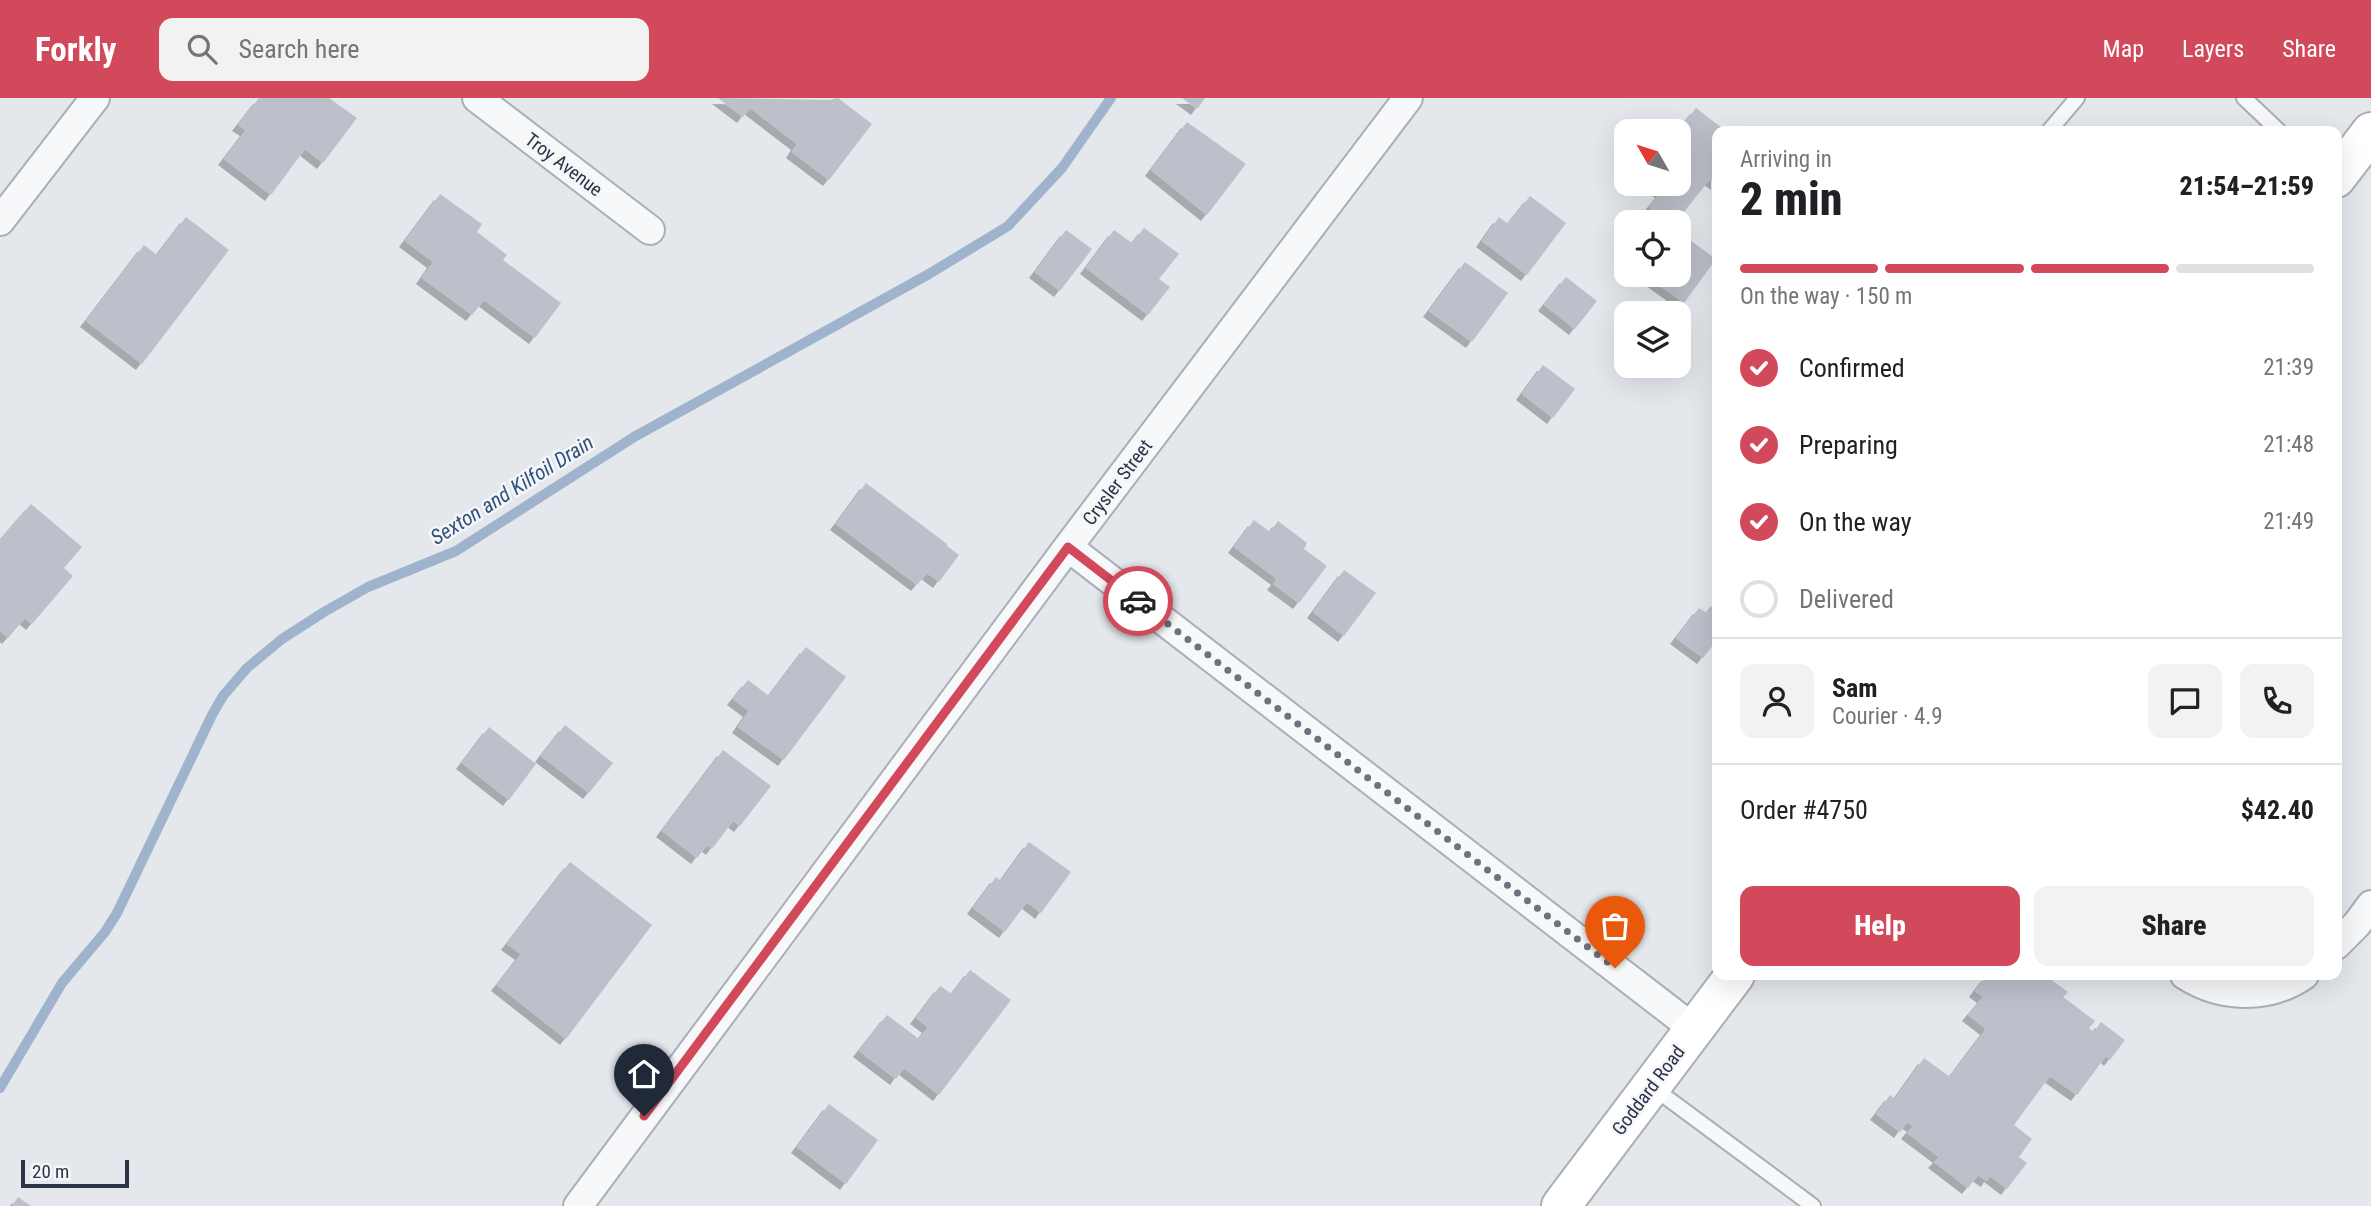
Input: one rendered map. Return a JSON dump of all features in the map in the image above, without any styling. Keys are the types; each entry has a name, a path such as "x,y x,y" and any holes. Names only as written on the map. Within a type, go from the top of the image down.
{"main road":[{"path":"2342,170 2371,132"},
{"name":"Goddard Road","path":"1561,1206 1731,980"}],"street":[{"path":"0,220 95,98"},
{"name":"Troy Avenue","path":"477,98 650,230"},
{"name":"Crysler Street","path":"578,1206 1068,547 1408,98"},
{"path":"1068,547 1695,1029"},
{"path":"2342,939 2371,905"},
{"path":"2195,980 2215,990 2234,993 2259,993 2292,980"}],"lane":[{"path":"2053,126 2077,98"},
{"path":"2244,98 2274,126"},
{"path":"1651,1086 1813,1206"}],"building":[{"path":"259,98 329,98 357,118 323,163 305,149 271,195 224,159 246,130 238,125"},
{"path":"718,98 838,98 872,124 829,180 792,152 797,144 750,108 743,117"},
{"path":"1182,98 1205,98 1197,109"},
{"path":"1696,108 1719,126 1712,126 1712,180 1710,179 1685,210 1653,210 1649,207 1658,196 1691,196 1691,119 1687,119"},
{"path":"1187,122 1246,164 1207,215 1151,170"},
{"path":"440,194 482,224 477,232 507,255 503,260 561,303 535,338 484,300 472,315 422,278 433,262 405,241"},
{"path":"1530,196 1566,223 1527,275 1482,241 1499,217 1508,224"},
{"path":"186,217 229,250 142,364 86,321 144,245 157,255"},
{"path":"1144,228 1179,254 1159,279 1170,287 1148,315 1086,268 1114,230 1132,243"},
{"path":"1066,230 1092,249 1060,291 1035,272"},
{"path":"1691,241 1712,256 1712,264 1685,301 1681,301 1662,287 1691,287"},
{"path":"1465,262 1508,293 1472,342 1429,311"},
{"path":"1566,277 1597,301 1575,329 1544,305"},
{"path":"1543,365 1575,389 1553,418 1522,394"},
{"path":"866,483 959,555 939,582 927,573 917,585 836,524"},
{"path":"31,504 82,547 64,568 73,576 32,624 25,618 8,638 0,631 0,540"},
{"path":"1254,520 1270,532 1278,521 1307,543 1304,549 1327,566 1299,603 1273,584 1277,579 1234,547"},
{"path":"1344,570 1376,593 1344,636 1313,612"},
{"path":"1712,606 1712,646 1703,658 1676,638 1699,608 1707,613"},
{"path":"806,647 846,677 784,760 738,727 749,711 733,699 748,680 769,696"},
{"path":"565,725 613,763 589,793 541,756"},
{"path":"489,727 536,764 509,800 462,763"},
{"path":"723,750 771,786 740,826 733,821 712,849 707,845 697,858 662,831"},
{"path":"1029,842 1071,872 1041,913 1027,902 1005,932 973,908 996,877 1001,881"},
{"path":"570,862 652,925 566,1039 497,985 521,954 507,944"},
{"path":"970,970 1011,1000 939,1095 904,1068 896,1079 859,1051 887,1015 919,1039 928,1027 916,1018 940,986 952,994"},
{"path":"1983,980 2052,980 2068,992 2063,997 2095,1021 2089,1028 2094,1032 2101,1022 2125,1040 2110,1060 2106,1056 2077,1095 2050,1076 2014,1125 2032,1139 2019,1157 2027,1163 2007,1189 1990,1176 1987,1181 1978,1175 1968,1188 1934,1162 1939,1157 1907,1133 1913,1126 1907,1122 1900,1132 1876,1114 1890,1095 1895,1099 1924,1058 1950,1077 1986,1029 1968,1015 1983,997 1975,991"},
{"path":"829,1104 878,1140 846,1184 797,1147"},
{"path":"18,1197 31,1206 12,1206"}],"waterway":[{"name":"Sexton and Kilfoil Drain","path":"0,1088 62,983 105,932 117,913 212,715 223,696 247,668 282,639 324,612 368,587 456,551 634,437 929,274 1008,226 1062,168 1111,98"}],"way so far":[{"path":"1138,601 1615,968"}],"route":[{"path":"644,1116 1068,547 1138,601"}]}
